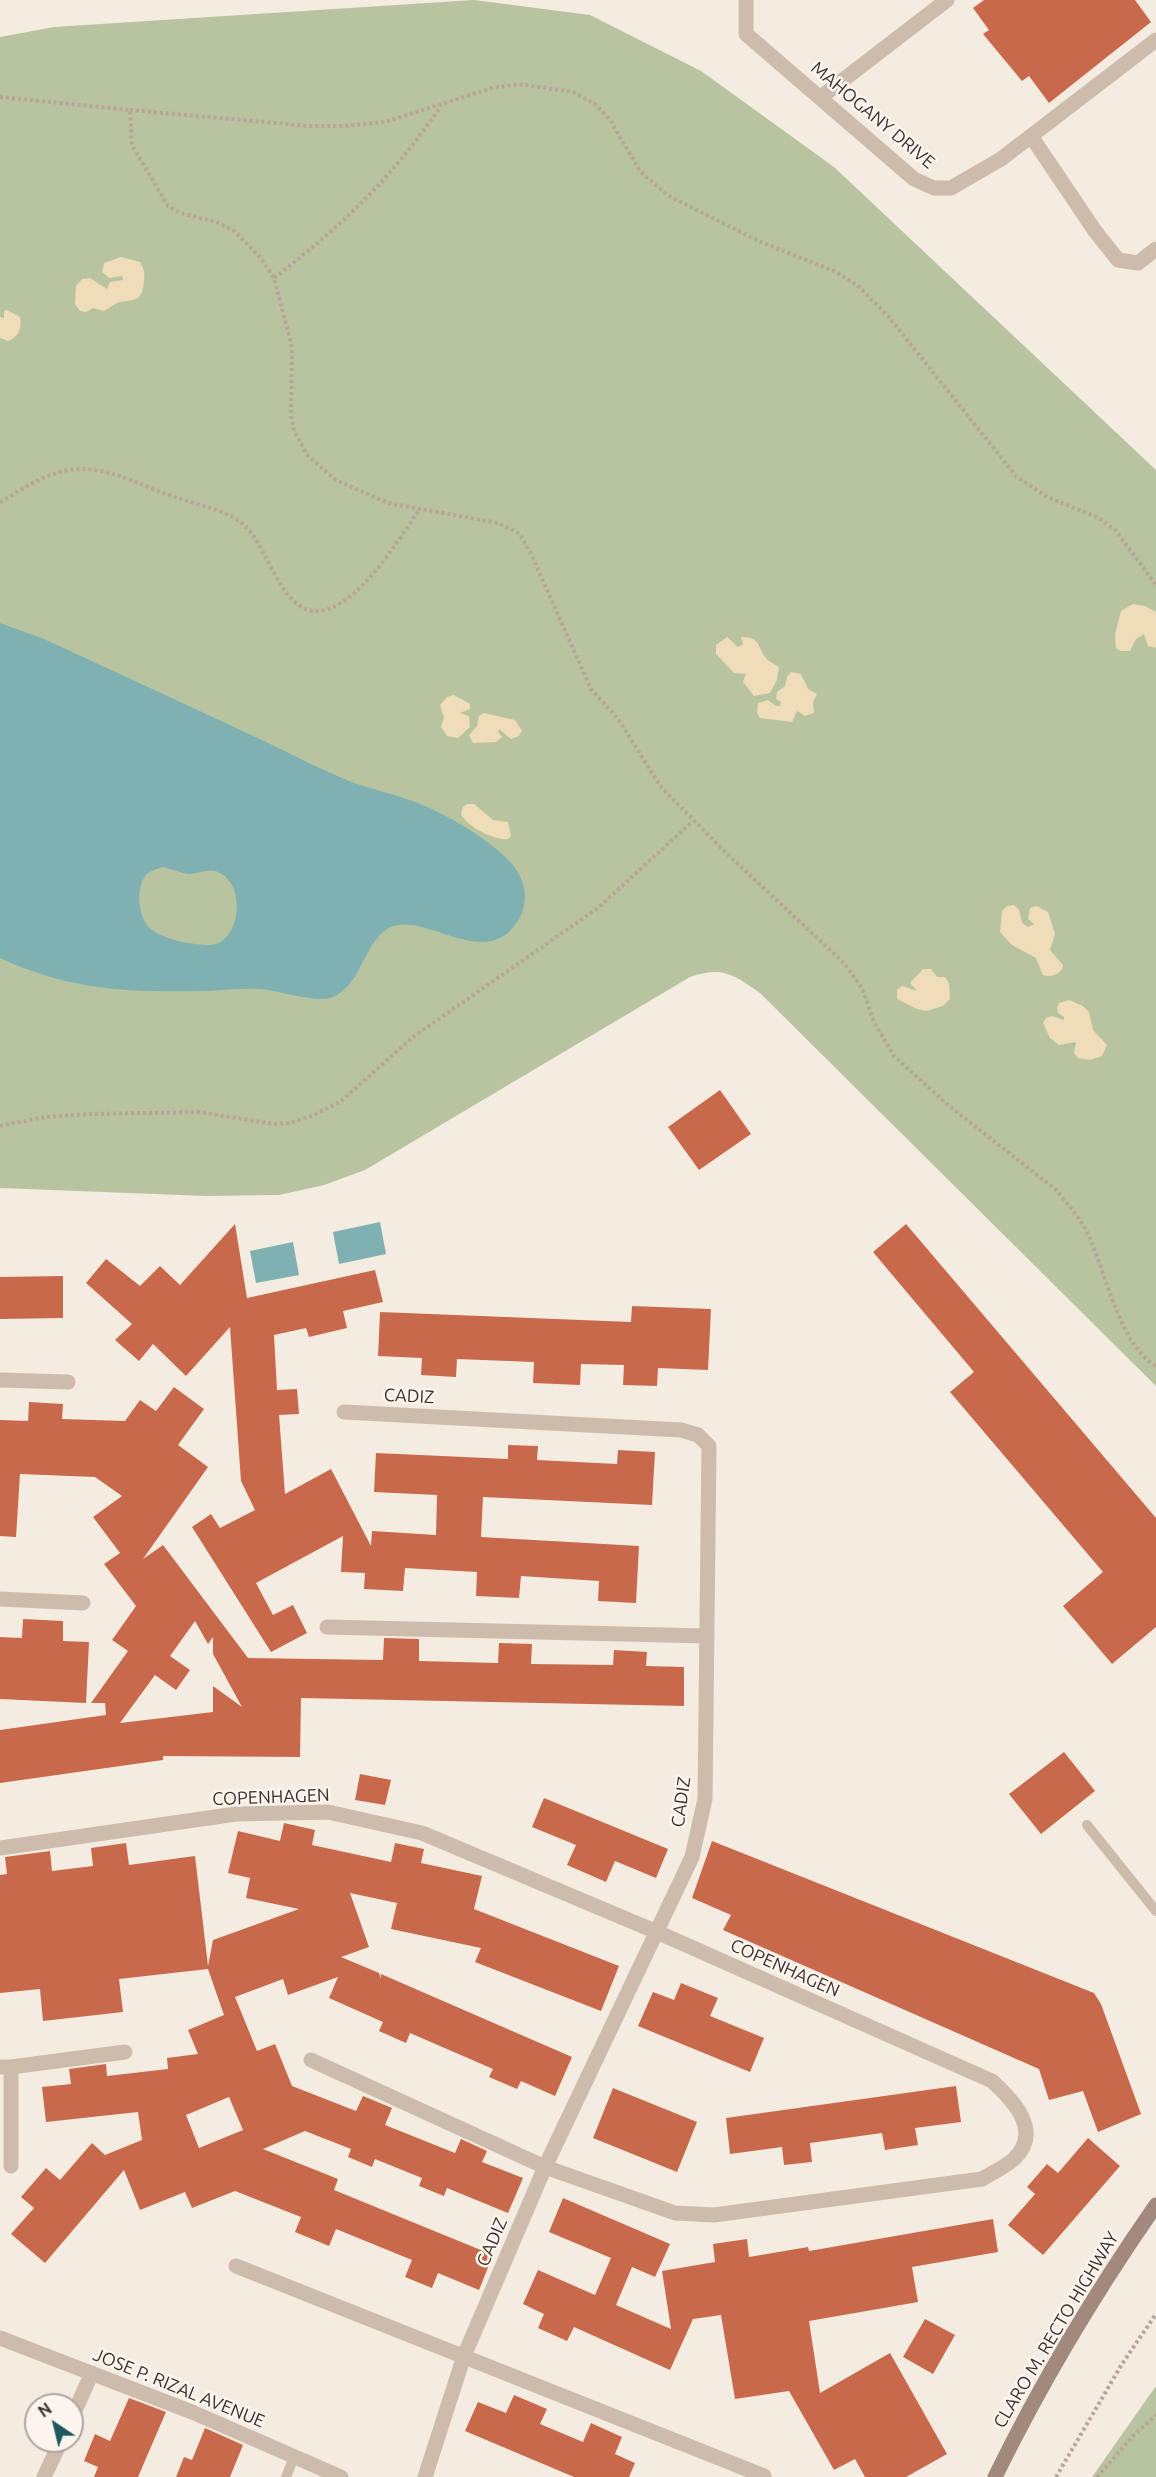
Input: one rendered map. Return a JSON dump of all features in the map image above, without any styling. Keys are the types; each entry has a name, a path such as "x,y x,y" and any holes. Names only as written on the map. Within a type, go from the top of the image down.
{"main road":[{"name":"CLARO M. RECTO HIGHWAY","path":"995,2477 1052,2370 1128,2245 1156,2205"}],"street":[{"name":"MAHOGANY DRIVE","path":"746,0 746,34 914,179 934,188 951,188 1001,159 1156,40"},
{"path":"821,97 947,0"},
{"path":"1031,136 1095,231 1118,260 1138,263 1156,249"},
{"path":"0,1380 68,1382"},
{"name":"CADIZ","path":"344,1412 681,1430 698,1435 709,1446 705,1799 692,1857 545,2167 464,2356 425,2477"},
{"path":"0,1599 83,1603"},
{"path":"327,1626 707,1636"},
{"name":"COPENHAGEN","path":"0,1848 236,1814 328,1812 422,1833 657,1932 992,2081 1014,2101 1024,2121 1027,2136 1015,2158 982,2179 714,2215 675,2213 545,2167 311,2060"},
{"path":"11,2166 6,2067 125,2052"},
{"path":"236,2266 764,2476"},
{"name":"JOSE P. RIZAL AVENUE","path":"0,2338 192,2412 341,2477"},
{"path":"83,2393 92,2373"},
{"path":"44,2477 55,2453"}],"lane":[{"path":"1087,1825 1156,1911"},
{"path":"286,2477 294,2457"}],"path":[{"path":"0,97 309,126 345,126 385,122 441,106 492,87 519,84 573,92 595,104 610,120 640,171 667,195 761,242 834,271 857,285 888,316 1016,476 1047,497 1099,518 1116,531 1156,585"},
{"path":"274,278 359,208 401,160 441,106"},
{"path":"130,110 132,145 168,206 180,213 217,222 234,231 260,257 274,278 292,347 291,416 301,446 319,468 336,480 388,503 498,523 520,534 591,689 618,718 661,787 693,821 844,963 862,988 874,1022 894,1056 948,1106 1048,1183 1069,1205 1092,1241 1127,1330 1146,1358 1156,1366"},
{"path":"0,502 47,476 77,468 94,468 129,477 175,498 233,518 257,540 289,597 300,607 317,611 334,607 351,595 391,550 419,510"},
{"path":"0,1126 45,1117 89,1114 199,1112 274,1124 289,1123 312,1116 340,1102 413,1037 598,908 693,821"},
{"path":"1056,2477 1122,2364 1156,2314"},
{"path":"1097,2477 1134,2435 1156,2415"}],"green space":[{"path":"474,0 590,15 701,71 834,167 1156,470 1156,1386 760,993 742,981 719,972 690,977 365,1170 324,1185 279,1195 206,1196 0,1188 0,37 54,27"},
{"path":"1156,2386 1156,2477 1092,2477"}],"sand":[{"path":"121,257 140,262 142,266 144,281 139,297 117,303 104,311 93,308 86,312 80,311 75,304 76,286 82,279 90,278 107,289 110,282 123,280 122,276 109,278 102,272 104,263"},
{"path":"7,310 20,317 21,321 17,335 8,341 0,338 0,317 4,318 4,311"},
{"path":"1133,604 1145,606 1156,612 1156,648 1148,646 1144,634 1136,639 1130,651 1121,651 1116,648 1115,634 1121,611"},
{"path":"727,637 738,647 743,644 741,637 748,637 756,641 767,659 779,667 777,680 770,693 754,696 743,682 746,674 734,673 716,654 716,645"},
{"path":"791,672 801,674 808,689 817,694 813,702 814,713 805,716 797,711 792,722 760,718 757,713 758,703 768,700 780,706 781,702 776,699 777,692 785,686"},
{"path":"454,695 470,704 470,709 460,713 469,716 470,727 458,738 447,736 441,727 444,718 440,705 447,697"},
{"path":"484,713 515,720 522,731 519,736 511,739 499,729 498,732 502,737 496,742 473,743 469,735 477,726 479,716"},
{"path":"467,804 474,804 493,820 508,822 511,836 508,839 496,838 475,828 461,814 463,807"},
{"path":"1014,905 1019,910 1022,923 1028,927 1034,924 1028,919 1030,908 1037,906 1048,912 1055,934 1050,950 1063,965 1056,975 1043,975 1036,958 1012,945 1000,932 1002,911 1007,906"},
{"path":"923,969 931,969 937,977 945,977 949,983 950,999 943,1006 926,1011 897,999 897,990 902,986 917,991 910,983"},
{"path":"1069,1000 1083,1006 1089,1012 1093,1030 1107,1045 1102,1056 1090,1060 1078,1058 1074,1053 1076,1042 1059,1045 1050,1038 1043,1023 1046,1018 1052,1016 1064,1020 1057,1008 1059,1003"}],"water":[{"path":"0,623 44,639 336,776 411,801 443,815 493,846 503,855 517,871 525,892 524,907 517,922 503,936 486,942 468,941 413,925 397,925 383,932 348,986 340,993 323,999 261,989 153,991 103,988 53,978 0,958","holes":["162,867 189,874 216,871 229,880 237,902 236,914 228,935 220,942 210,945 180,941 158,934 147,925 141,912 140,888 146,875"]},
{"path":"380,1222 386,1254 339,1264 333,1232"},
{"path":"293,1242 299,1275 256,1283 250,1251"}],"building":[{"path":"984,0 1135,0 1151,22 1049,103 1029,76 1022,81 983,34 989,30 973,8"},
{"path":"720,1090 751,1134 699,1170 668,1127"},
{"path":"235,1224 247,1298 375,1270 383,1302 343,1311 347,1328 309,1337 306,1328 274,1335 277,1390 297,1389 299,1414 279,1415 285,1494 331,1469 371,1546 372,1531 436,1535 437,1495 374,1492 376,1453 508,1459 508,1445 538,1446 537,1460 617,1464 618,1450 655,1452 652,1505 483,1497 481,1537 639,1546 636,1603 598,1601 599,1581 521,1576 519,1598 476,1596 477,1572 405,1568 403,1591 364,1589 365,1573 341,1572 343,1536 256,1583 273,1615 293,1605 307,1633 271,1652 192,1527 211,1514 220,1528 255,1510 241,1481 230,1327 186,1376 153,1344 139,1361 115,1340 132,1324 86,1283 106,1259 140,1286 160,1266 180,1285"},
{"path":"906,1224 1156,1518 1156,1627 1112,1664 1063,1606 1103,1572 950,1392 974,1372 873,1252"},
{"path":"63,1276 63,1318 0,1319 0,1277"},
{"path":"632,1306 711,1309 708,1370 658,1368 657,1386 623,1385 624,1365 581,1364 580,1385 533,1383 534,1362 457,1359 456,1377 421,1375 422,1358 378,1356 380,1312 631,1322"},
{"path":"174,1387 204,1409 178,1445 208,1467 143,1559 163,1545 248,1658 383,1660 384,1638 419,1639 419,1661 498,1663 499,1643 532,1644 531,1664 613,1665 614,1650 647,1652 646,1666 684,1667 684,1706 301,1698 300,1757 163,1756 163,1760 0,1783 0,1730 106,1715 105,1703 91,1703 128,1651 112,1640 136,1606 104,1564 120,1553 93,1517 122,1496 95,1477 20,1474 16,1537 0,1536 0,1420 28,1421 29,1402 63,1404 62,1419 125,1421 140,1400 156,1411","holes":["195,1621 208,1644 213,1637 213,1654 242,1707 213,1686 213,1712 120,1723 155,1675 176,1690 190,1670 170,1656"]},
{"path":"23,1619 63,1621 63,1641 89,1642 86,1703 0,1699 0,1637 22,1638"},
{"path":"1064,1752 1095,1791 1041,1834 1009,1794"},
{"path":"360,1774 391,1780 385,1805 355,1800"},
{"path":"544,1798 668,1849 656,1878 615,1861 606,1882 567,1865 576,1845 532,1827"},
{"path":"284,1823 315,1830 312,1845 391,1862 395,1843 424,1849 421,1863 482,1876 474,1909 619,1966 601,2011 475,1962 481,1948 391,1929 397,1903 350,1893 369,1947 341,1957 379,1973 381,1979 381,1974 572,2057 555,2096 521,2081 517,2089 489,2077 493,2069 410,2033 406,2043 379,2031 383,2022 329,1998 338,1977 288,1995 283,1979 235,1997 257,2051 275,2044 292,2086 356,2111 363,2096 392,2108 385,2125 455,2153 461,2139 487,2151 482,2162 523,2178 508,2213 447,2188 444,2196 419,2186 422,2178 375,2159 372,2167 348,2157 351,2149 305,2131 263,2149 338,2179 334,2190 493,2255 479,2290 438,2273 432,2288 405,2277 412,2260 336,2229 329,2246 295,2232 301,2217 235,2191 192,2208 185,2192 140,2210 124,2170 45,2263 11,2234 34,2208 21,2197 46,2168 60,2180 92,2143 105,2155 142,2140 138,2112 46,2122 42,2087 71,2084 69,2069 106,2064 107,2076 168,2069 167,2058 198,2054 188,2030 224,2015 208,1969 119,1979 123,2012 43,2021 40,1989 0,1993 0,1875 7,1874 5,1857 50,1851 52,1871 93,1866 91,1848 126,1843 129,1865 195,1856 208,1966 213,1940 299,1909 246,1898 250,1878 228,1873 238,1831 280,1841","holes":["229,2097 243,2130 199,2148 186,2115"]},
{"path":"712,1841 1094,1993 1101,2004 1141,2114 1098,2132 1083,2091 1049,2100 1039,2069 723,1930 731,1915 692,1898"},
{"path":"681,1983 718,1998 710,2016 764,2038 750,2072 638,2026 653,1992 674,2000"},
{"path":"956,2086 961,2122 915,2128 918,2145 885,2150 882,2133 810,2143 812,2162 784,2165 782,2147 730,2154 726,2118"},
{"path":"613,2088 697,2122 677,2172 593,2138"},
{"path":"1088,2138 1120,2166 1043,2255 1008,2225 1035,2194 1027,2187 1047,2164 1058,2173"},
{"path":"563,2198 670,2244 655,2277 632,2267 616,2305 671,2329 662,2271 715,2262 713,2244 747,2239 749,2257 808,2247 809,2251 993,2219 998,2252 912,2267 918,2302 809,2321 820,2393 890,2353 947,2454 906,2477 865,2477 855,2459 834,2470 789,2391 735,2399 721,2315 693,2319 670,2370 574,2327 567,2341 538,2328 544,2314 523,2304 538,2270 595,2295 611,2258 549,2232"},
{"path":"925,2319 955,2335 933,2374 903,2357"},
{"path":"514,2395 547,2409 540,2424 583,2442 591,2423 622,2437 615,2454 635,2463 629,2477 574,2477 465,2431 478,2402 506,2413"},
{"path":"129,2398 166,2412 138,2477 94,2477 98,2467 84,2461 95,2434 110,2441"},
{"path":"205,2428 243,2445 230,2477 176,2477 184,2457 192,2460"}]}
